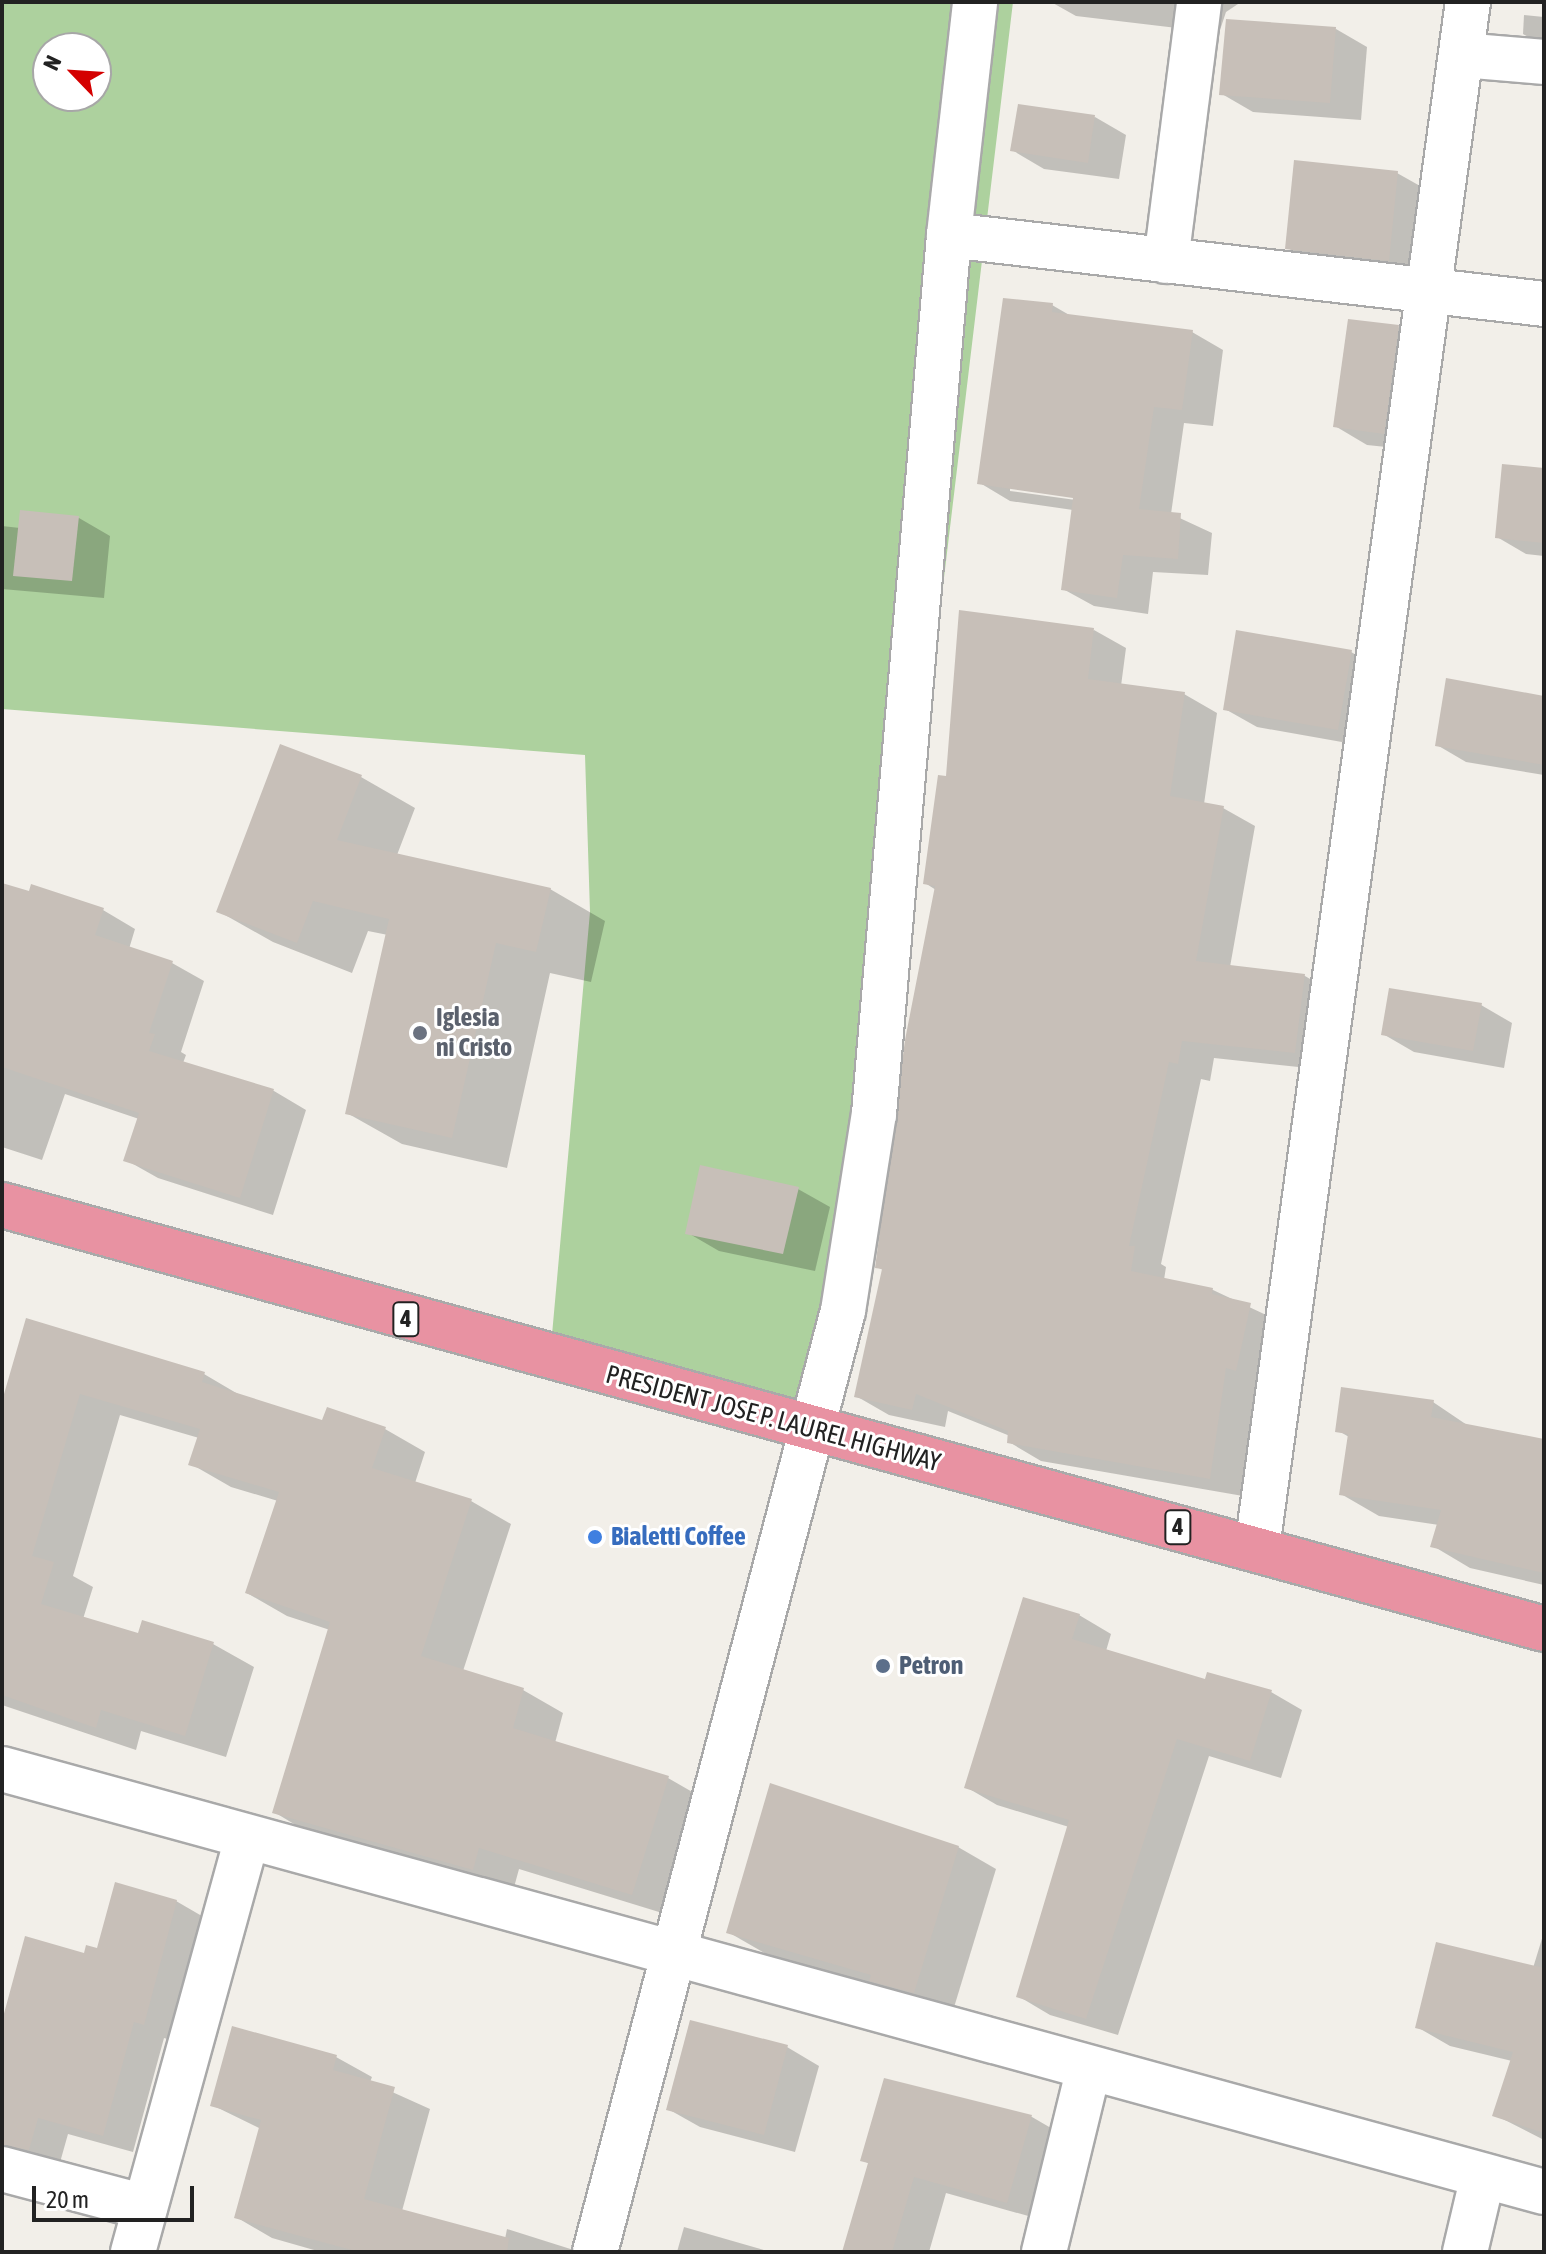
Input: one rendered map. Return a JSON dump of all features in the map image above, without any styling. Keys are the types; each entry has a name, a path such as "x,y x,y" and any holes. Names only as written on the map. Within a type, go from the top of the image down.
{"highway":[{"name":"PRESIDENT JOSE P. LAUREL HIGHWAY","path":"2,1205 1544,1629"}],"street":[{"path":"595,2252 843,1311 874,1114 949,235 975,2"},
{"path":"1166,261 1199,2"},
{"path":"1257,1548 1431,294 1468,2"},
{"path":"1461,55 1544,62"},
{"path":"949,235 1431,294 1544,304"},
{"path":"2,1769 1544,2192"},
{"path":"133,2252 247,1837"},
{"path":"1044,2252 1089,2068"},
{"path":"2,2169 145,2207"},
{"path":"1465,2252 1483,2176"}],"green space":[{"path":"2,2 1013,2 920,778 811,1429 550,1357 590,912 585,755 2,709"}],"building":[{"path":"1226,19 1336,27 1330,103 1219,95"},
{"path":"1018,104 1095,115 1088,163 1010,151"},
{"path":"1294,160 1398,171 1389,261 1285,249"},
{"path":"1003,298 1053,303 1052,312 1193,330 1182,410 1154,407 1139,509 1181,513 1178,559 1123,555 1117,598 1061,590 1073,498 977,484"},
{"path":"1348,319 1399,325 1384,434 1333,427"},
{"path":"1502,464 1544,468 1544,543 1495,538"},
{"path":"20,510 79,516 72,581 13,576"},
{"path":"959,610 1094,628 1088,679 1185,692 1170,796 1224,806 1196,961 1305,974 1295,1053 1182,1041 1178,1064 1169,1062 1129,1246 1135,1246 1131,1271 1213,1288 1212,1294 1251,1303 1236,1371 1226,1368 1210,1479 1007,1443 1008,1431 916,1394 912,1410 854,1397 882,1269 875,1268 905,1040 935,886 923,884 938,775 946,776"},
{"path":"1236,630 1352,650 1338,730 1223,710"},
{"path":"1446,678 1544,696 1544,765 1435,746"},
{"name":"Iglesia ni Cristo","path":"280,744 362,775 337,840 551,888 536,952 496,943 452,1138 345,1114 389,919 313,901 297,943 216,912"},
{"path":"2,883 29,891 31,884 104,908 95,935 173,961 149,1033 155,1034 149,1051 274,1089 240,1198 123,1161 139,1113 2,1067"},
{"path":"1389,988 1482,1003 1473,1051 1381,1035"},
{"path":"700,1165 799,1187 783,1254 685,1234"},
{"path":"26,1318 205,1372 202,1382 322,1420 327,1407 386,1427 372,1468 472,1499 421,1656 524,1688 513,1728 669,1776 632,1895 479,1848 473,1870 272,1813 330,1622 245,1593 279,1492 188,1465 200,1429 80,1394 32,1556 54,1562 41,1604 138,1633 142,1620 214,1642 185,1736 101,1710 96,1728 2,1695 2,1401"},
{"path":"1341,1387 1434,1400 1431,1417 1544,1439 1544,1573 1430,1547 1441,1510 1339,1495 1348,1434 1335,1432"},
{"path":"1023,1597 1080,1614 1072,1639 1205,1679 1207,1672 1272,1690 1250,1761 1177,1739 1086,2019 1016,1997 1069,1820 964,1788"},
{"path":"770,1783 959,1846 914,1993 869,1981 871,1975 726,1933"},
{"path":"115,1882 177,1900 144,2025 134,2022 103,2136 38,2118 29,2150 2,2145 2,2021 25,1936 84,1953 86,1945 97,1948"},
{"path":"1436,1942 1544,1968 1544,2133 1492,2116 1513,2052 1415,2028"},
{"path":"690,2020 788,2045 764,2135 666,2110"},
{"path":"232,2026 337,2055 333,2070 395,2087 364,2199 509,2238 507,2252 359,2252 234,2218 261,2120 210,2106"},
{"path":"884,2078 1032,2115 1007,2203 914,2177 892,2252 842,2252 868,2163 860,2161"}],"place":[{"name":"Iglesia ni Cristo","path":"420,1033"},
{"name":"Bialetti Coffee","path":"595,1537"},
{"name":"Petron","path":"883,1666"}]}
